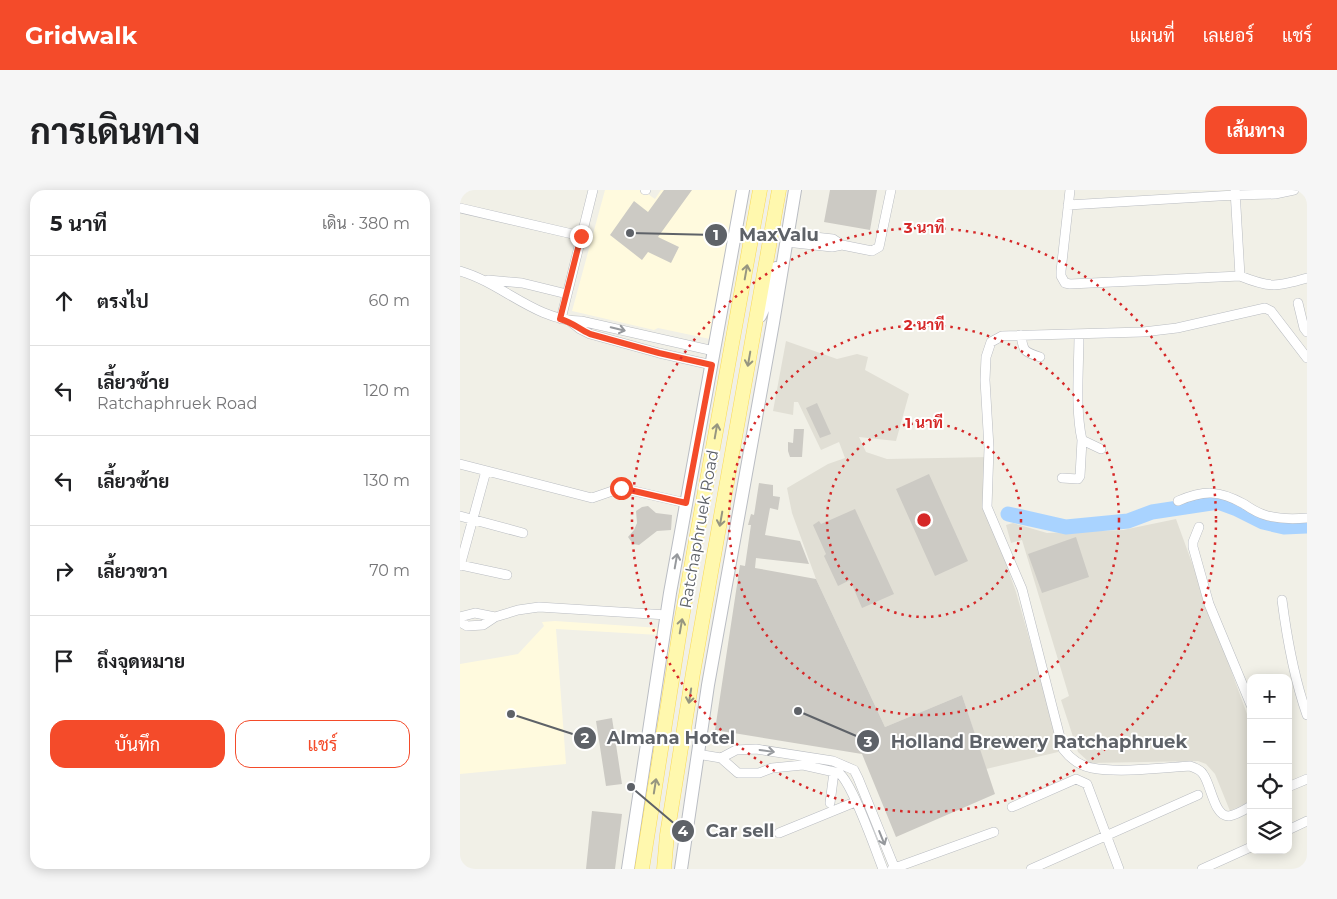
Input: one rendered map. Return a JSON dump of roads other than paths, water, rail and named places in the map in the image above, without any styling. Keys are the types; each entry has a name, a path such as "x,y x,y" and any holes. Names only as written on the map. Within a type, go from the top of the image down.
{"main road":[{"name":"Ratchaphruek Road","path":"628,869 667,615 712,365 711,350 743,190"},
{"name":"Ratchaphruek Road","path":"643,866 681,623 760,190"},
{"name":"Ratchaphruek Road","path":"664,869 701,626 779,190"},
{"path":"681,869 696,754 795,190"},
{"path":"755,325 766,303 787,235"},
{"path":"642,777 643,866"},
{"path":"668,835 672,869"}],"street":[{"path":"565,320 567,294 593,190"},
{"path":"787,235 833,239 842,244 872,251 879,246 890,190"},
{"path":"1070,190 1061,271 1065,283 1240,276 1267,286 1307,278"},
{"path":"1068,205 1235,192 1275,194 1294,190"},
{"path":"1235,192 1240,276"},
{"path":"460,208 581,236"},
{"path":"460,271 485,280 540,311 565,320 590,334 712,365"},
{"path":"485,280 522,283 567,294"},
{"path":"1298,303 1304,328 1307,332"},
{"path":"1247,808 1230,816 1224,815 1218,810 1208,781 1198,769 1190,766 1112,770 1090,768 1069,758 1063,749 1022,589 986,507 990,448 985,380 987,350 991,342 1002,336 1143,332 1177,328 1265,308 1271,312 1307,358"},
{"path":"565,320 581,321 711,350"},
{"path":"1062,478 1078,479 1080,476 1082,440 1079,414 1079,334"},
{"path":"1021,335 1025,351 1040,356"},
{"path":"649,350 653,337"},
{"path":"1082,440 1100,449"},
{"path":"460,464 592,498 621,488 686,503"},
{"path":"486,471 460,565 507,575"},
{"path":"1178,501 1198,493 1220,493 1230,496 1267,516 1307,518"},
{"path":"460,516 523,533"},
{"path":"1199,527 1193,547 1204,590 1247,695"},
{"path":"1282,600 1296,679 1307,715"},
{"path":"460,622 468,626 483,625 495,617 518,610 540,607 667,615"},
{"path":"460,617 475,612 495,617"},
{"path":"721,758 736,750 756,749 834,761 854,770 894,869 994,832"},
{"path":"696,754 721,758 738,773 759,773 772,768 803,765 834,772 842,776 855,800 883,869"},
{"path":"830,803 834,772"},
{"path":"1012,807 1076,779 1083,781 1087,784 1119,869"},
{"path":"1292,785 1307,779"},
{"path":"778,833 865,794"},
{"path":"1031,869 1198,795"},
{"path":"1292,828 1307,821"},
{"path":"1202,869 1247,849"}],"waterway":[{"path":"1008,514 1066,527 1128,521 1152,512 1218,502 1263,522 1284,527 1307,526"}],"place":[{"name":"MaxValu","path":"630,233"},
{"name":"Holland Brewery Ratchaphruek","path":"798,711"},
{"name":"Almana Hotel","path":"511,714"},
{"name":"Car sell","path":"631,787"}]}
